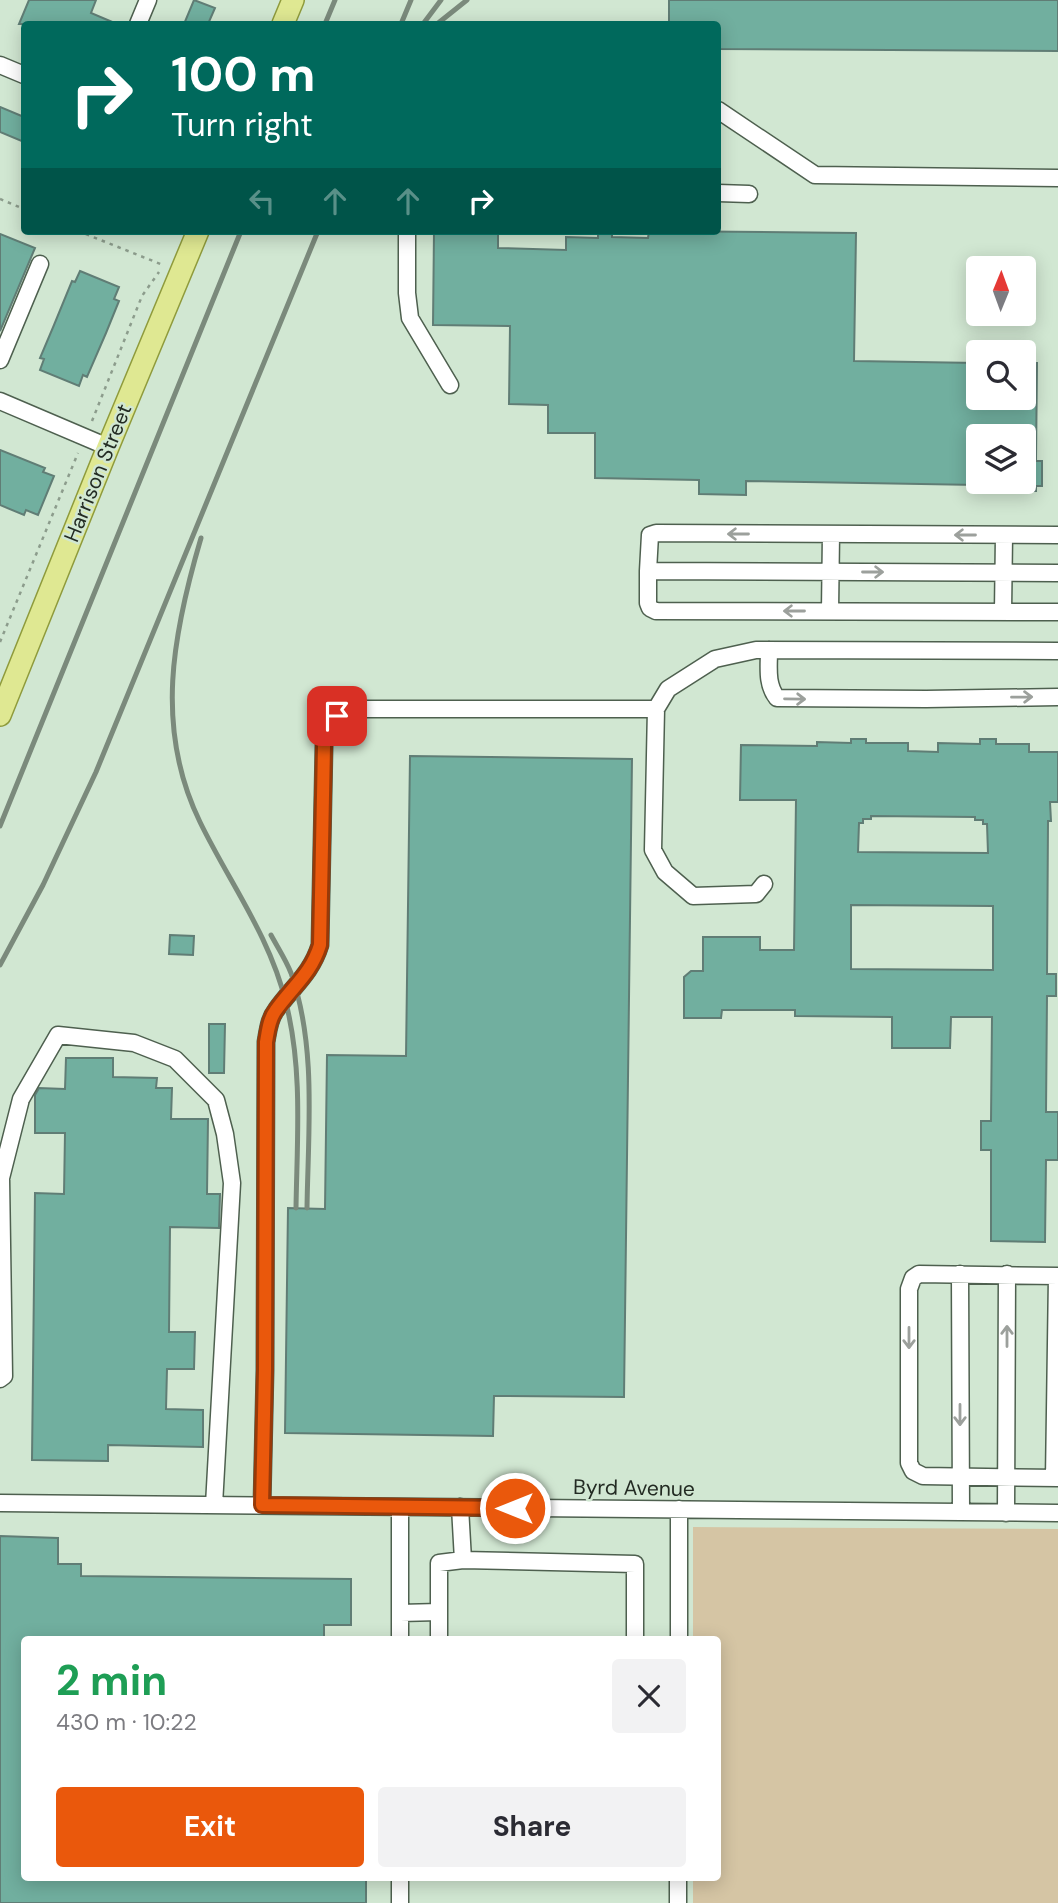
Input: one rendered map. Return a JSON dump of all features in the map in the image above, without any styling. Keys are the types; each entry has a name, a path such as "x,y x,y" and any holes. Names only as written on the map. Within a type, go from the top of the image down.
{"main road":[{"path":"284,21 293,0"},
{"name":"Harrison Street","path":"0,715 196,235"}],"street":[{"path":"139,21 148,0"},
{"path":"0,65 21,74"},
{"path":"721,112 815,175 1058,178"},
{"path":"721,193 749,194"},
{"path":"407,235 410,318 450,385"},
{"path":"0,360 40,264"},
{"path":"0,401 108,447"},
{"path":"1058,536 656,533 650,535 648,541 648,603 650,608 656,611 1058,612"},
{"path":"830,611 831,534"},
{"path":"1003,612 1004,535"},
{"path":"648,571 1058,573"},
{"path":"764,884 757,894 693,896 665,872 653,850 656,709 668,689 715,659 755,650 1058,651"},
{"path":"769,650 771,690 777,698 1058,697"},
{"path":"262,1505 266,1042 275,1011 314,963 320,945 324,746 325,733 330,722 344,712 359,709 656,709"},
{"path":"0,1379 4,1376 1,1178 21,1098 40,1063 58,1035 134,1043 175,1059 216,1100 225,1134 232,1183 214,1505"},
{"path":"919,1273 960,1274 1058,1276 1056,1478 923,1476 913,1471 909,1463 909,1289 913,1278 919,1273"},
{"path":"960,1274 961,1512"},
{"path":"1006,1513 1007,1274"},
{"name":"Byrd Avenue","path":"0,1503 1058,1513"},
{"path":"400,1507 400,1636"},
{"path":"460,1507 463,1560"},
{"path":"679,1509 679,1636"},
{"path":"439,1636 439,1563 463,1560 635,1564 635,1636"},
{"path":"400,1613 439,1612"},
{"path":"400,1881 400,1903"},
{"path":"678,1881 678,1903"}],"path":[{"path":"0,198 21,208"},
{"path":"88,235 164,266"}],"shaded area":[{"path":"693,1527 1058,1529 1058,1903 693,1903 693,1881 721,1881 721,1636 693,1636"}],"building":[{"path":"29,0 96,0 91,13 110,21 21,21 19,24"},
{"path":"194,0 215,8 209,21 185,21"},
{"path":"669,0 1058,0 1058,51 721,49 721,21 669,21"},
{"path":"0,107 21,116 21,141 0,132"},
{"path":"721,232 856,233 854,361 966,363 966,410 1036,410 1037,363 1036,461 1036,424 966,424 966,485 746,481 746,495 699,494 699,480 595,478 595,433 548,433 548,405 509,404 510,326 433,325 434,235 498,235 498,248 566,250 566,237 598,238 598,235 612,235 648,238 648,235 721,235"},
{"path":"0,234 35,248 0,331"},
{"path":"80,271 119,287 114,299 119,301 87,377 83,375 79,386 40,370 44,359 40,358 72,281 75,282"},
{"path":"0,450 45,468 43,472 54,476 38,515 26,510 24,515 0,505"},
{"path":"1036,461 1042,461 1042,486 1036,486"},
{"path":"851,739 866,739 866,743 908,743 908,751 938,752 938,743 980,744 980,739 996,739 996,744 1029,744 1029,752 1058,752 1058,802 1050,802 1051,821 1048,821 1047,974 1056,974 1056,996 1047,996 1046,1112 1058,1112 1058,1160 1046,1160 1045,1242 991,1241 991,1150 981,1150 981,1121 991,1121 992,1017 951,1017 950,1048 892,1048 892,1017 795,1016 795,1010 722,1010 721,1018 684,1018 684,977 691,971 703,971 703,937 760,937 760,950 794,950 796,800 740,800 741,745 817,746 817,742 851,743","holes":["871,816 975,817 975,820 983,820 983,824 987,824 988,853 858,852 859,823 863,823 863,819 871,819","851,905 993,906 993,970 851,969"]},
{"path":"410,756 632,759 624,1397 494,1396 493,1436 285,1433 288,1208 325,1209 327,1055 406,1056"},
{"path":"170,935 194,936 193,955 169,954"},
{"path":"209,1024 225,1024 224,1073 209,1073"},
{"path":"66,1058 113,1058 113,1077 157,1078 156,1088 172,1088 171,1119 208,1119 207,1194 220,1194 219,1228 170,1227 169,1332 195,1332 194,1369 167,1369 166,1409 203,1410 203,1447 108,1445 108,1461 32,1460 35,1193 64,1194 65,1133 35,1133 35,1095 39,1088 65,1089"},
{"path":"0,1536 58,1538 58,1564 81,1564 81,1576 351,1579 351,1625 324,1625 324,1636 21,1636 21,1881 366,1881 366,1903 0,1903"}],"railway":[{"path":"326,21 335,0"},
{"path":"402,21 411,0"},
{"path":"425,21 441,0"},
{"path":"441,21 467,0"},
{"path":"0,826 239,235"},
{"path":"0,965 43,885 96,772 316,235"},
{"path":"201,538 176,645 173,716 177,751 186,787 200,822 270,955 286,1003 297,1079 296,1208"},
{"path":"271,935 291,973 305,1030 309,1090 307,1208"}],"route":[{"path":"337,716 330,722 325,733 324,746 320,945 314,963 275,1011 266,1042 262,1505 515,1508"}]}
